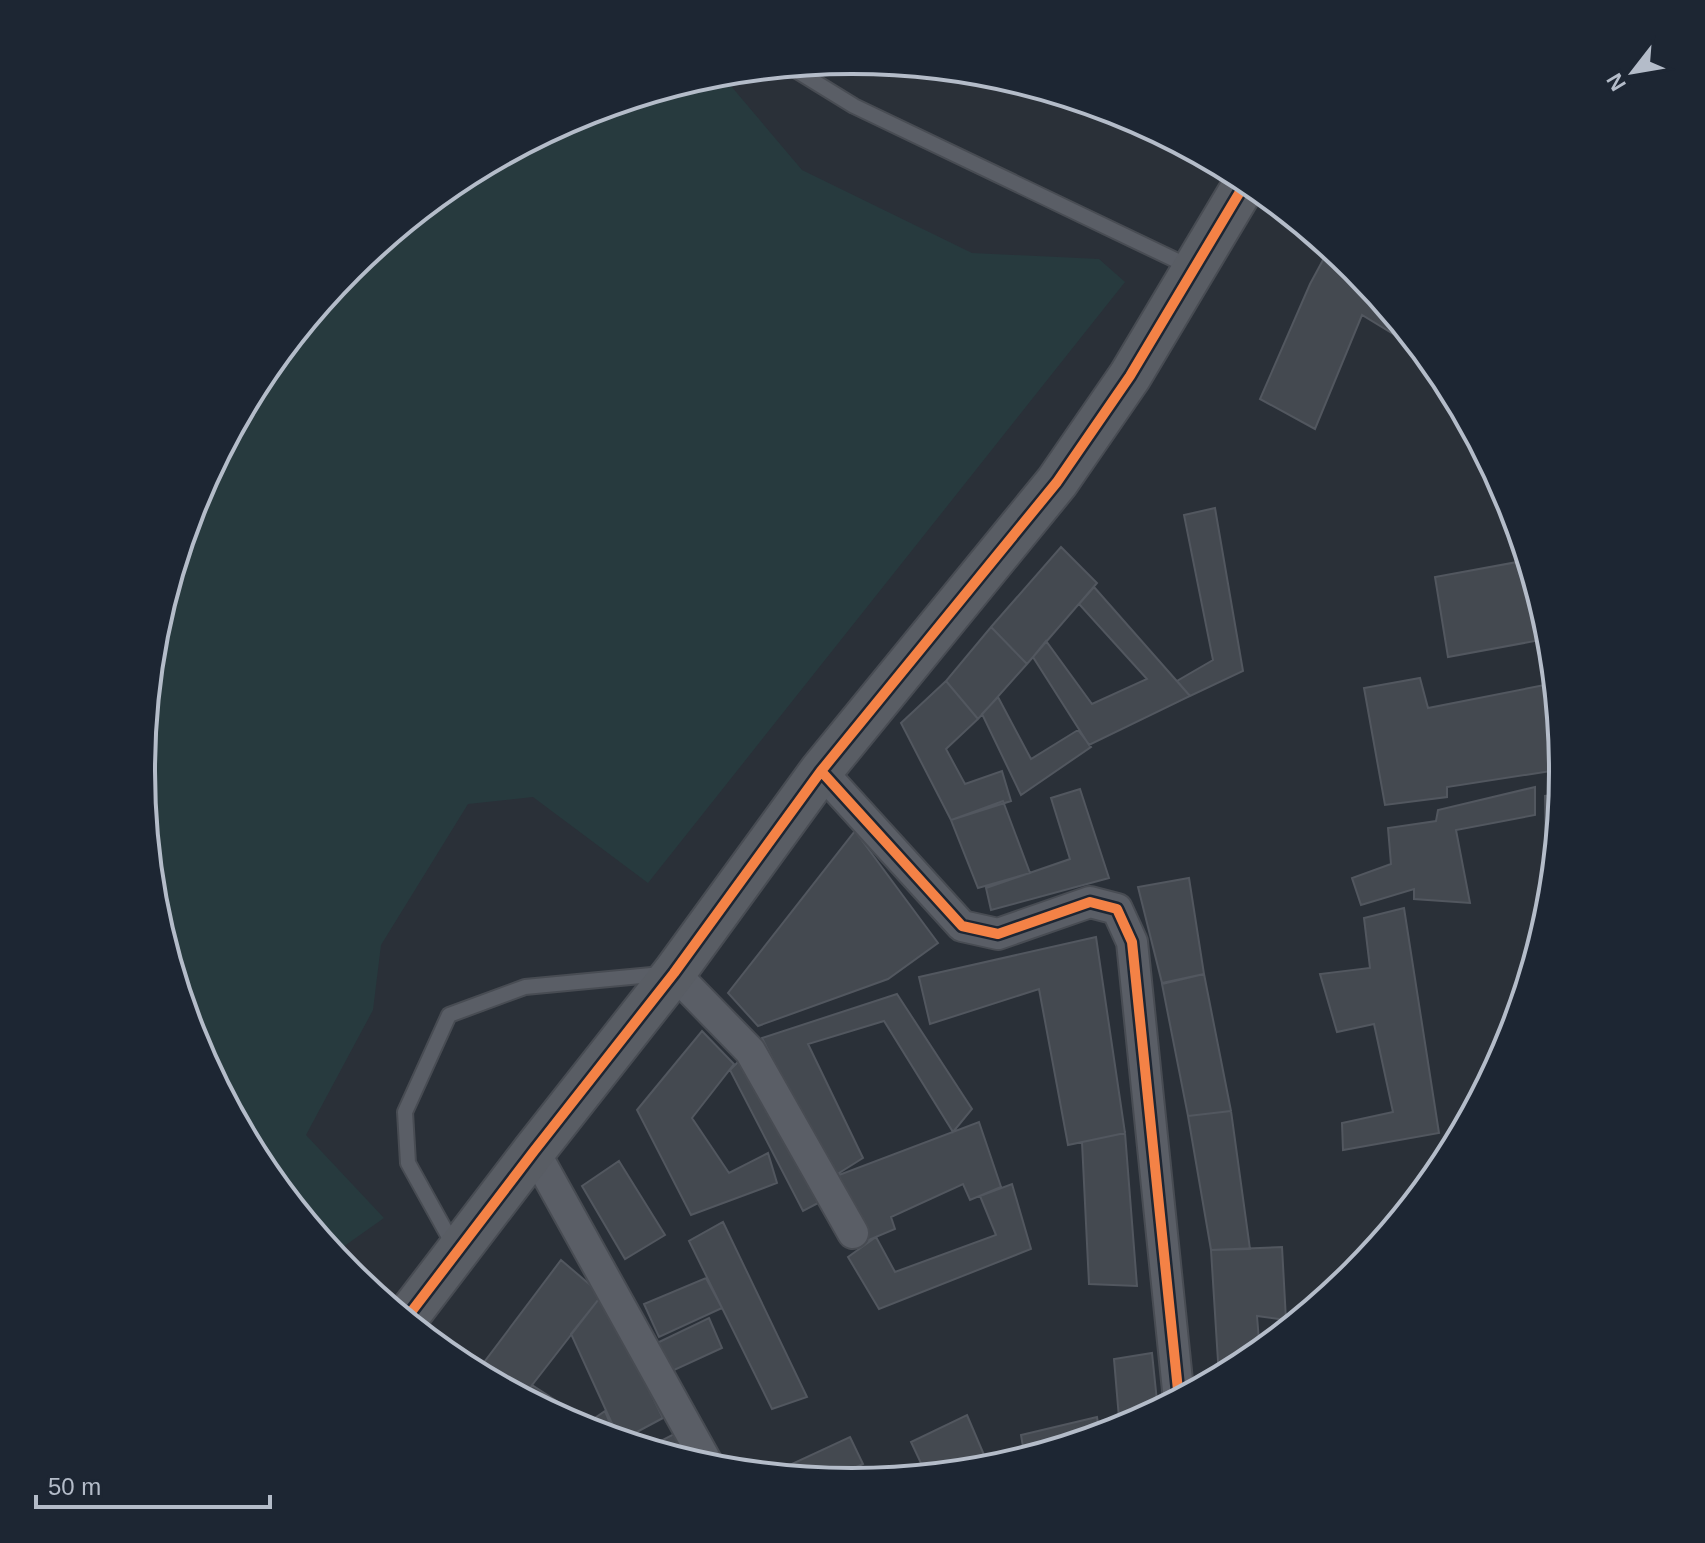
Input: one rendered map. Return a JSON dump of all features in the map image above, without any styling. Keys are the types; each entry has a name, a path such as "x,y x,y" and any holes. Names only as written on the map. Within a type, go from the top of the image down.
{"street":[{"path":"412,1312 674,973 821,771 1057,482 1130,376 1240,192"},
{"path":"821,771 962,926 998,934 1090,902 1117,909 1132,942 1178,1388"},
{"path":"674,973 750,1051 853,1233"},
{"path":"534,1151 701,1452"}],"lane":[{"path":"804,75 854,106 1194,268"},
{"path":"458,1253 408,1163 405,1112 449,1015 525,987 674,973"}],"green space":[{"path":"730,85 802,170 972,253 1099,259 1125,282 648,883 533,797 468,804 381,945 373,1010 306,1135 384,1218 343,1247 299,1196 248,1120 208,1038 192,996 168,908 156,817 156,726 161,680 168,635 192,547 208,505 248,423 299,347 359,278 393,247 428,218 504,167 586,127 628,111"}],"building":[{"path":"1324,258 1397,337 1362,315 1315,429 1260,399"},
{"path":"1215,508 1243,671 1190,696 1177,681 1213,660 1184,515"},
{"path":"1061,547 1097,583 1027,664 991,627"},
{"path":"1517,562 1538,640 1448,657 1435,577"},
{"path":"1094,587 1190,696 1089,745 1033,657 1046,641 1092,704 1147,679 1079,604"},
{"path":"991,627 1027,664 978,719 946,681"},
{"path":"1420,678 1428,708 1545,685 1550,771 1447,787 1447,797 1385,805 1364,688"},
{"path":"946,681 978,719 946,749 965,784 1002,771 1011,801 951,820 901,723"},
{"path":"998,697 1031,759 1078,730 1091,747 1021,795 982,714"},
{"path":"1535,787 1535,815 1456,830 1470,903 1414,899 1414,889 1361,905 1352,878 1391,864 1388,828 1436,821 1438,810"},
{"path":"1080,789 1109,878 991,910 986,888 1070,859 1051,798"},
{"path":"1549,795 1546,846 1545,796"},
{"path":"1003,801 1030,873 978,888 951,820"},
{"path":"855,831 938,943 888,979 758,1026 728,993"},
{"path":"1189,878 1204,974 1162,983 1138,887"},
{"path":"1404,908 1439,1133 1343,1150 1342,1123 1393,1112 1374,1024 1337,1032 1320,974 1370,968 1364,918"},
{"path":"1096,937 1125,1133 1068,1145 1039,989 930,1024 919,977"},
{"path":"1204,974 1231,1111 1188,1116 1162,984"},
{"path":"897,994 972,1109 953,1132 884,1021 808,1044 863,1158 831,1178 762,1038"},
{"path":"702,1031 734,1064 692,1118 729,1173 768,1153 777,1183 691,1215 637,1110"},
{"path":"743,1057 822,1201 803,1211 730,1070"},
{"path":"1231,1111 1250,1249 1211,1250 1188,1116"},
{"path":"979,1122 1001,1187 970,1200 963,1184 891,1217 895,1229 864,1242 831,1178"},
{"path":"1125,1133 1137,1286 1089,1284 1082,1142"},
{"path":"619,1161 665,1235 625,1259 582,1186"},
{"path":"1012,1184 1031,1249 879,1309 848,1257 876,1237 895,1272 996,1235 980,1196"},
{"path":"723,1222 807,1397 772,1409 689,1241"},
{"path":"1282,1247 1286,1318 1257,1316 1259,1338 1218,1365 1211,1250"},
{"path":"561,1260 602,1295 529,1389 484,1363"},
{"path":"706,1278 722,1308 659,1337 644,1304"},
{"path":"602,1295 663,1418 634,1434 613,1426 571,1334"},
{"path":"709,1318 722,1348 672,1371 657,1343"},
{"path":"1152,1353 1157,1399 1119,1416 1114,1359"},
{"path":"532,1385 565,1407 544,1397 529,1389"},
{"path":"605,1411 611,1426 594,1419"},
{"path":"967,1415 985,1457 922,1465 911,1442"},
{"path":"1097,1417 1098,1424 1023,1447 1021,1435"},
{"path":"678,1432 685,1448 672,1445 660,1441"},
{"path":"850,1437 863,1464 852,1469 788,1466"}],"cycle path":[{"path":"412,1311 674,973 821,771 1057,482 1130,376 1240,192"},
{"path":"821,771 962,926 998,934 1090,902 1117,909 1132,942 1178,1388"}]}
